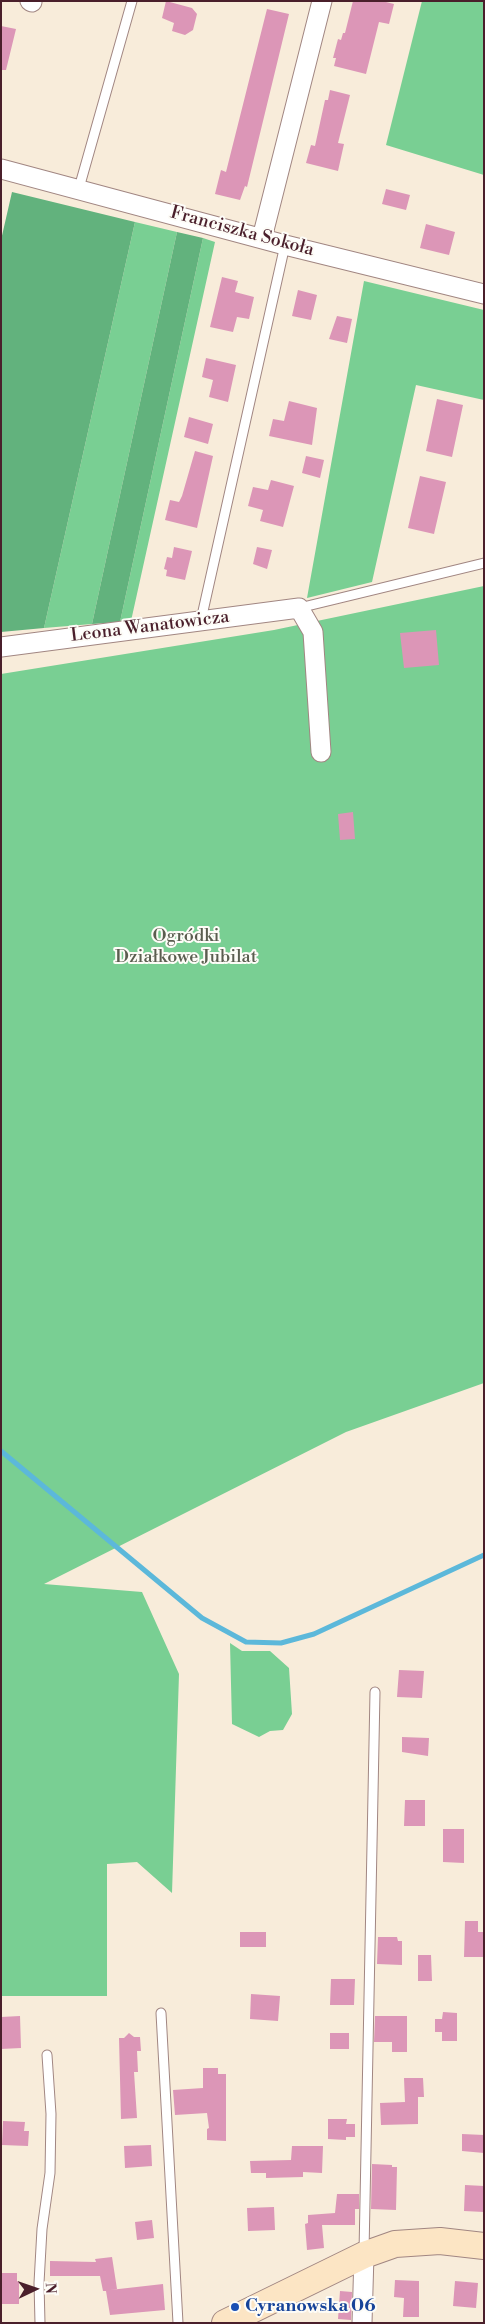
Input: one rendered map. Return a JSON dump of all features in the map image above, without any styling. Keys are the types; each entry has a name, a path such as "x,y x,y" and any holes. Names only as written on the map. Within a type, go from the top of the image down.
{"street":[{"path":"262,238 322,1"},
{"name":"Franciszka Sokoła","path":"1,169 79,188 285,245 484,294"},
{"path":"299,608 313,632 321,752"},
{"name":"Leona Wanatowicza","path":"1,647 299,608"},
{"path":"225,2323 364,2255 395,2244 440,2241 484,2246"},
{"path":"362,2323 364,2255"}],"lane":[{"path":"79,188 132,1"},
{"path":"201,620 285,245"},
{"name":"Leona Wanatowicza","path":"299,608 484,563"},
{"path":"364,2255 363,2221 375,1692"},
{"path":"161,2013 178,2323"},
{"path":"40,2323 39,2283 42,2229 50,2172 51,2114 47,2055"}],"green space":[{"path":"422,1 484,1 484,175 386,145"},
{"path":"12,192 135,222 44,628 1,632 1,240"},
{"path":"135,222 177,232 92,624 44,628"},
{"path":"177,232 203,238 120,622 92,624"},
{"path":"203,238 215,242 131,621 120,622"},
{"path":"364,281 484,310 484,400 416,385 372,582 307,598"},
{"name":"Ogródki Działkowe Jubilat","path":"484,586 484,1383 346,1432 44,1584 142,1592 179,1674 172,1893 137,1862 107,1864 107,1996 1,1996 1,674 274,630"},
{"path":"230,1643 242,1651 270,1651 289,1668 292,1714 283,1730 270,1731 259,1737 232,1724"}],"building":[{"path":"166,1 192,8 197,14 193,30 185,35 172,31 174,23 162,18"},
{"path":"353,1 382,1 394,4 389,24 379,22 366,74 334,66 336,58 333,58 338,39 341,40 343,33 345,33"},
{"path":"267,9 289,14 247,187 245,186 240,200 215,194 221,170 226,172"},
{"path":"1,26 16,29 6,70 1,70"},
{"path":"330,90 350,95 338,143 344,144 338,171 306,163 311,145 315,146 325,100 328,100"},
{"path":"386,189 410,195 406,210 382,204"},
{"path":"426,224 455,232 449,255 420,248"},
{"path":"222,277 238,281 235,292 254,297 249,319 237,317 233,332 210,327"},
{"path":"298,290 317,295 311,320 292,316"},
{"path":"337,316 352,319 347,343 329,339"},
{"path":"206,358 236,365 228,402 209,397 213,380 202,377"},
{"path":"437,399 463,405 452,457 426,451"},
{"path":"289,401 317,408 312,445 269,436 273,419 284,421"},
{"path":"189,417 213,424 208,444 184,437"},
{"path":"195,451 213,456 197,528 165,520 170,500 179,502 182,496"},
{"path":"306,456 324,460 320,478 302,473"},
{"path":"420,476 446,482 434,534 408,528"},
{"path":"271,480 294,486 283,527 260,521 263,510 248,506 253,487 268,490"},
{"path":"174,547 192,551 185,580 166,576 167,570 164,569 167,557 172,558"},
{"path":"257,547 272,550 267,569 253,564"},
{"path":"436,630 439,665 404,668 400,633"},
{"path":"353,812 355,839 340,840 338,814"},
{"path":"399,1670 424,1671 422,1698 397,1697"},
{"path":"402,1737 429,1738 428,1756 402,1752"},
{"path":"405,1800 425,1800 425,1826 404,1826"},
{"path":"443,1829 464,1829 464,1863 443,1862"},
{"path":"465,1921 478,1921 478,1932 484,1932 484,1957 464,1957"},
{"path":"240,1932 266,1932 266,1947 240,1947"},
{"path":"378,1937 397,1937 398,1941 402,1941 402,1965 377,1964"},
{"path":"418,1955 431,1955 432,1981 418,1981"},
{"path":"331,1979 355,1979 354,2005 330,2005"},
{"path":"251,1994 280,1996 278,2021 250,2019"},
{"path":"443,2012 457,2013 457,2041 442,2041 442,2032 435,2032 435,2019 442,2019"},
{"path":"20,2016 21,2048 1,2049 1,2017"},
{"path":"375,2016 407,2016 407,2052 392,2052 392,2042 374,2042"},
{"path":"129,2033 134,2037 140,2037 141,2051 137,2051 138,2072 134,2072 137,2118 121,2119 119,2038 124,2038"},
{"path":"330,2033 349,2033 349,2049 330,2049"},
{"path":"203,2068 218,2068 218,2074 226,2074 226,2141 207,2140 207,2129 209,2128 207,2113 175,2115 173,2090 203,2088"},
{"path":"404,2078 423,2078 424,2097 418,2097 418,2124 381,2125 380,2103 405,2102"},
{"path":"328,2119 347,2119 346,2124 355,2124 355,2137 346,2137 346,2140 328,2139"},
{"path":"3,2121 25,2122 24,2131 29,2131 28,2146 2,2145"},
{"path":"462,2134 484,2135 484,2153 462,2151"},
{"path":"151,2145 152,2166 125,2168 124,2146"},
{"path":"292,2146 323,2146 322,2173 303,2172 303,2177 266,2178 266,2173 251,2173 250,2161 291,2160"},
{"path":"372,2164 397,2167 396,2210 371,2209"},
{"path":"465,2185 484,2186 484,2212 464,2211"},
{"path":"337,2194 359,2194 359,2209 355,2209 355,2225 322,2225 324,2248 307,2250 305,2224 308,2223 308,2215 335,2213"},
{"path":"274,2207 275,2230 248,2231 247,2208"},
{"path":"152,2220 154,2238 137,2240 135,2222"},
{"path":"112,2257 117,2289 110,2290 163,2284 165,2310 110,2315 106,2291 103,2291 100,2276 50,2276 50,2261 96,2262 95,2259"},
{"path":"1,2273 17,2273 19,2304 1,2304"},
{"path":"395,2280 419,2281 419,2317 403,2317 404,2298 394,2297"},
{"path":"455,2281 478,2283 476,2308 453,2306"},
{"path":"340,2291 352,2292 351,2320 338,2319"}],"waterway":[{"path":"1,1451 202,1618 246,1642 281,1643 314,1634 484,1555"}],"place":[{"name":"Cyranowska 06","path":"235,2307"}]}
